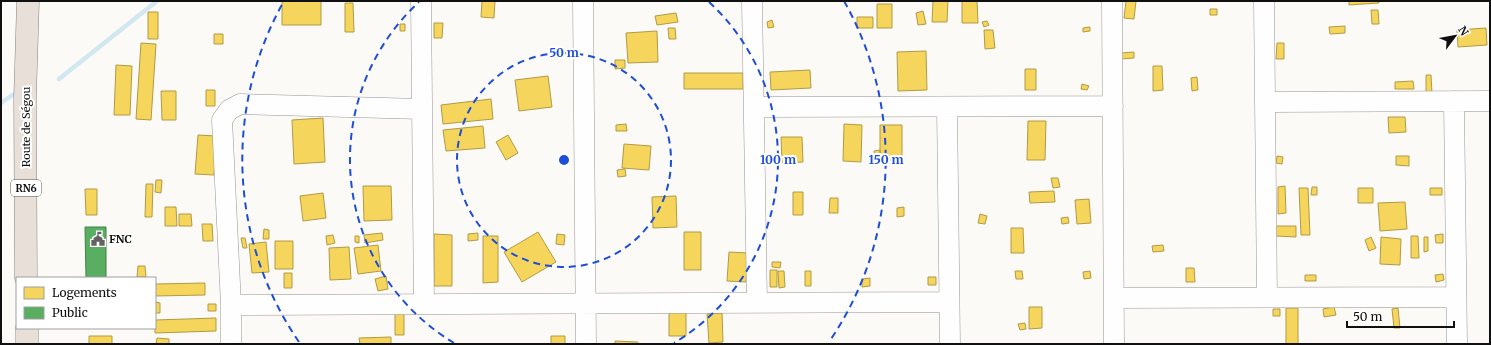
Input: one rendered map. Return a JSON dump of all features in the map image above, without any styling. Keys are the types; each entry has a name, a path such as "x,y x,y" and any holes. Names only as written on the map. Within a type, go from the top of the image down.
{"highway":[{"name":"Route de Ségou","path":"26,277 25,98 28,1"},
{"path":"27,329 27,344"}],"street":[{"path":"421,1 424,304"},
{"path":"583,1 586,344"},
{"path":"752,1 755,107 757,303"},
{"path":"1112,1 1114,344"},
{"path":"1264,1 1267,297"},
{"path":"1454,101 1457,344"},
{"path":"1265,102 1490,101"},
{"path":"231,344 231,305 222,120 229,110 240,104 422,109"},
{"path":"755,107 1113,106"},
{"path":"947,107 950,344"},
{"path":"1114,298 1456,296"},
{"path":"231,305 949,302"}],"building: Logements":[{"path":"282,1 321,1 321,25 282,25"},
{"path":"482,1 495,1 494,18 481,17"},
{"path":"933,1 948,1 947,22 932,22"},
{"path":"962,1 977,1 978,23 962,23"},
{"path":"1126,1 1136,1 1134,19 1124,18"},
{"path":"1349,1 1379,1 1379,3 1349,5"},
{"path":"345,3 353,3 354,32 345,32"},
{"path":"877,4 892,4 892,28 877,28"},
{"path":"1210,9 1217,9 1217,15 1210,15"},
{"path":"1371,10 1378,10 1379,24 1372,24"},
{"path":"923,11 926,24 918,25 916,13"},
{"path":"148,12 158,12 158,39 148,39"},
{"path":"676,13 678,22 657,25 655,16"},
{"path":"857,17 873,17 873,28 857,28"},
{"path":"772,20 774,27 768,28 767,22"},
{"path":"987,21 989,25 984,27 982,22"},
{"path":"434,23 443,23 442,38 434,38"},
{"path":"400,24 405,24 405,31 400,31"},
{"path":"1345,26 1345,33 1330,34 1329,27"},
{"path":"1090,27 1090,31 1083,32 1083,28"},
{"path":"668,28 675,28 676,39 669,39"},
{"path":"1486,28 1487,45 1458,47 1457,30"},
{"path":"984,30 993,30 995,48 985,49"},
{"path":"657,31 658,62 628,63 626,33"},
{"path":"214,34 223,34 223,44 214,44"},
{"path":"141,43 156,44 151,120 136,119"},
{"path":"1277,43 1284,43 1284,59 1276,59"},
{"path":"926,51 927,90 898,91 897,52"},
{"path":"1134,52 1134,58 1121,59 1121,53"},
{"path":"615,60 625,60 625,68 615,69"},
{"path":"116,65 132,66 130,115 114,115"},
{"path":"1153,66 1162,66 1163,90 1153,91"},
{"path":"1025,69 1036,69 1036,90 1025,90"},
{"path":"810,70 811,88 771,90 770,72"},
{"path":"684,73 743,73 743,89 684,89"},
{"path":"1426,75 1431,75 1432,93 1426,93"},
{"path":"548,76 552,107 519,111 515,80"},
{"path":"1197,77 1198,90 1192,91 1191,78"},
{"path":"1413,81 1414,89 1395,89 1395,82"},
{"path":"1082,84 1089,86 1087,90 1081,89"},
{"path":"206,90 215,90 215,106 206,106"},
{"path":"161,91 176,91 176,120 162,120"},
{"path":"491,99 493,119 443,124 441,105"},
{"path":"1388,117 1405,117 1406,132 1389,133"},
{"path":"323,118 325,162 294,164 292,120"},
{"path":"1028,121 1046,121 1045,160 1027,160"},
{"path":"626,124 627,131 616,131 616,125"},
{"path":"844,124 862,125 861,162 843,161"},
{"path":"880,125 902,125 902,160 880,160"},
{"path":"483,126 485,148 446,151 443,130"},
{"path":"198,135 216,136 214,175 195,174"},
{"path":"508,135 518,153 506,160 496,142"},
{"path":"781,137 802,137 803,162 782,163"},
{"path":"624,144 651,146 649,170 622,168"},
{"path":"880,150 881,160 875,161 874,151"},
{"path":"1277,156 1283,157 1282,164 1276,163"},
{"path":"1396,156 1409,156 1409,166 1396,165"},
{"path":"625,169 626,176 618,177 617,170"},
{"path":"1051,178 1058,178 1060,187 1053,188"},
{"path":"156,180 162,180 161,193 155,192"},
{"path":"146,184 153,184 152,217 145,217"},
{"path":"363,186 391,186 392,220 364,221"},
{"path":"1285,186 1286,213 1278,214 1278,187"},
{"path":"1312,187 1317,187 1317,195 1311,195"},
{"path":"1299,188 1308,188 1310,235 1301,235"},
{"path":"1358,188 1373,188 1373,203 1358,203"},
{"path":"1430,188 1442,188 1442,195 1430,195"},
{"path":"85,189 97,189 97,215 86,215"},
{"path":"1054,191 1055,202 1030,203 1029,192"},
{"path":"793,192 803,192 803,215 793,215"},
{"path":"323,193 326,218 303,221 300,196"},
{"path":"676,196 677,227 653,228 652,197"},
{"path":"830,198 838,198 838,213 829,213"},
{"path":"1089,199 1091,223 1077,224 1075,200"},
{"path":"1405,202 1407,229 1380,231 1378,203"},
{"path":"165,207 176,207 177,226 165,226"},
{"path":"904,207 904,216 897,217 897,208"},
{"path":"179,214 191,214 192,226 179,226"},
{"path":"980,214 987,216 985,224 978,223"},
{"path":"1068,217 1069,223 1062,224 1061,218"},
{"path":"202,224 212,224 213,241 203,241"},
{"path":"1276,226 1296,226 1296,237 1276,236"},
{"path":"1011,228 1023,228 1024,253 1011,253"},
{"path":"264,229 269,230 269,239 263,239"},
{"path":"538,232 556,262 522,282 504,252"},
{"path":"684,232 701,232 701,270 684,270"},
{"path":"382,233 383,240 365,243 364,235"},
{"path":"478,233 478,240 468,241 468,234"},
{"path":"434,234 452,235 452,286 434,286"},
{"path":"557,234 565,235 564,245 556,244"},
{"path":"1443,234 1443,243 1436,243 1435,235"},
{"path":"333,235 335,243 327,245 326,236"},
{"path":"355,236 359,236 359,243 355,242"},
{"path":"483,236 498,236 498,282 483,283"},
{"path":"1411,236 1418,236 1419,258 1411,258"},
{"path":"1371,237 1376,248 1369,251 1365,240"},
{"path":"1381,237 1401,239 1400,265 1380,264"},
{"path":"1424,237 1428,237 1428,251 1424,252"},
{"path":"241,238 245,238 247,248 243,248"},
{"path":"275,241 293,241 293,269 275,269"},
{"path":"266,242 269,272 252,273 249,244"},
{"path":"378,245 381,271 358,274 354,248"},
{"path":"1163,245 1164,251 1153,252 1152,246"},
{"path":"349,247 351,279 330,280 329,248"},
{"path":"729,252 748,253 746,282 727,281"},
{"path":"772,262 781,262 780,268 772,267"},
{"path":"138,266 145,266 146,277 137,277"},
{"path":"1186,268 1194,268 1195,282 1186,282"},
{"path":"770,270 777,270 777,287 770,287"},
{"path":"778,271 784,271 785,287 779,288"},
{"path":"805,271 811,271 811,286 805,286"},
{"path":"1015,271 1022,271 1023,279 1016,279"},
{"path":"1090,271 1091,278 1084,279 1083,272"},
{"path":"284,273 292,273 292,288 284,288"},
{"path":"1443,274 1444,280 1436,282 1435,275"},
{"path":"1305,275 1316,275 1316,281 1305,281"},
{"path":"386,276 388,289 378,291 375,279"},
{"path":"928,277 936,277 936,285 928,285"},
{"path":"870,278 870,286 862,287 862,279"},
{"path":"205,283 205,295 156,296 156,284"},
{"path":"156,302 160,303 160,313 156,313"},
{"path":"208,304 216,304 216,311 208,311"},
{"path":"1029,307 1042,307 1042,328 1029,329"},
{"path":"1334,307 1336,315 1324,317 1323,309"},
{"path":"1286,308 1298,308 1298,344 1286,344"},
{"path":"1398,308 1400,328 1394,328 1392,309"},
{"path":"1273,309 1280,309 1280,316 1273,316"},
{"path":"669,311 686,312 686,336 669,336"},
{"path":"395,312 404,312 404,335 395,335"},
{"path":"722,313 723,342 709,343 707,314"},
{"path":"216,318 216,331 155,333 156,320"},
{"path":"1025,323 1026,329 1020,330 1018,324"},
{"path":"89,336 112,336 112,344 89,344"},
{"path":"551,336 565,336 565,344 551,344"},
{"path":"391,337 391,344 360,344 359,338"},
{"path":"157,338 169,339 169,344 156,344"},
{"path":"615,341 638,342 638,344 615,344"}],"building: Public":[{"path":"85,227 106,227 106,277 86,277"}],"waterway":[{"path":"59,79 157,1"},
{"path":"1,103 14,94"}],"place":[{"name":"FNC","path":"98,239"}]}
